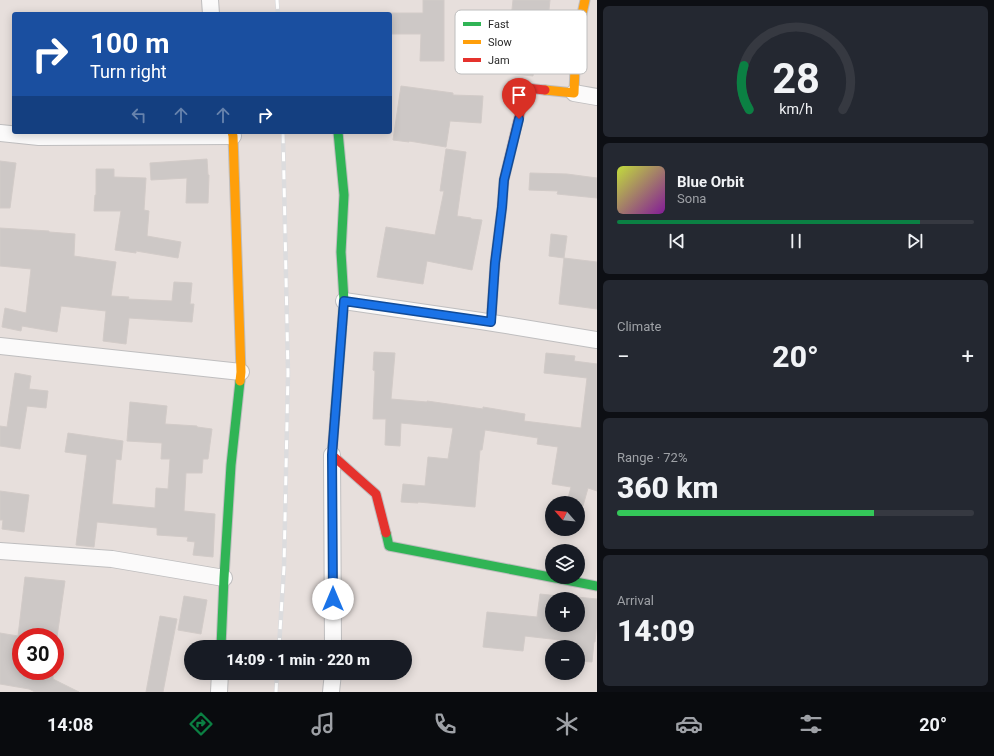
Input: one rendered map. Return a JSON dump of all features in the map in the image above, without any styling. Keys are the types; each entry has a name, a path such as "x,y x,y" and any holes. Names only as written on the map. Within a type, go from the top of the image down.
{"street":[{"path":"210,0 211,12"},
{"path":"583,10 585,0"},
{"path":"574,93 575,74"},
{"path":"491,322 495,263 504,180 526,88 597,97"},
{"path":"0,133 39,137 232,134 241,372 231,465 221,640"},
{"path":"333,640 332,455 344,301 340,252 344,195 338,134"},
{"path":"344,301 491,322 597,340"},
{"path":"0,346 241,372"},
{"path":"332,455 376,494 389,546 597,586"},
{"path":"0,551 112,559 224,578"},
{"path":"219,692 220,680"},
{"path":"331,692 332,680"}],"building":[{"path":"423,0 444,0 444,61 420,61 421,34 392,34 392,13 423,13"},
{"path":"513,0 550,0 549,10 512,10"},
{"path":"514,74 533,74 533,76"},
{"path":"401,86 453,93 453,95 483,96 481,123 450,121 446,147 393,140"},
{"path":"446,149 466,152 457,216 482,220 472,270 427,261 423,284 377,277 386,227 435,235 444,191 440,191"},
{"path":"207,159 209,175 208,203 186,203 187,178 151,180 150,163"},
{"path":"0,161 16,163 10,208 0,208"},
{"path":"96,169 114,169 114,177 146,178 144,210 149,211 147,236 181,242 178,258 136,251 136,253 115,250 121,211 94,211 96,195"},
{"path":"530,173 567,174 597,178 597,198 557,194 558,191 529,190"},
{"path":"0,228 75,234 74,256 116,262 111,296 129,297 128,299 172,301 174,282 192,283 190,304 194,304 192,322 129,318 126,344 103,341 106,311 61,306 57,332 22,326 21,331 2,327 5,308 26,313 31,269 0,266"},
{"path":"551,234 567,236 564,258 549,256"},
{"path":"564,258 597,262 597,309 559,304"},
{"path":"374,352 395,353 391,399 427,401 483,409 483,407 525,414 524,421 581,428 587,378 544,373 546,353 575,356 574,361 597,364 597,491 588,488 585,499 585,496 569,496 571,487 552,484 558,447 537,444 538,438 485,430 482,450 480,450 475,507 401,502 403,484 425,486 428,457 448,459 453,428 401,423 400,446 385,445 386,419 373,419 375,371 373,370"},
{"path":"15,373 31,376 29,389 48,391 46,408 27,406 20,449 0,446 0,426 7,427"},
{"path":"130,402 167,406 165,424 197,426 212,429 208,459 203,459 202,473 186,473 184,511 215,514 213,557 193,555 195,542 187,541 188,537 157,535 157,528 97,522 94,547 76,545 87,455 65,452 68,433 123,441 121,460 116,459 112,504 155,508 156,488 168,489 170,459 161,459 162,443 127,441"},
{"path":"0,491 29,495 24,532 2,529 3,520 0,520"},
{"path":"25,577 65,581 58,628 19,628"},
{"path":"540,594 545,595 545,632 585,632 585,598 597,599 597,622 592,662 585,662 585,640 560,640 525,636 523,651 483,647 487,612 537,617"},
{"path":"184,596 207,600 201,634 178,630"},
{"path":"160,616 177,619 163,692 146,692"},
{"path":"0,633 12,635 12,680 55,680 79,692 35,692 29,689 0,684"}],"railway":[{"path":"277,0 278,12"},
{"path":"279,640 284,567 288,373 283,134"},
{"path":"276,692 277,680"}],"traffic: fast":[{"path":"335,415 344,301 341,252 344,195 338,134"},
{"path":"221,640 231,465 240,381"},
{"path":"386,533 389,546 597,586"}],"traffic: slow":[{"path":"583,10 585,0"},
{"path":"545,90 574,93 575,74"},
{"path":"232,134 241,372 240,381"}],"traffic: jam":[{"path":"491,322 495,263 504,180 526,88 545,90"},
{"path":"335,415 332,455 376,494 386,533"}],"route":[{"path":"333,599 332,455 344,301 491,322 495,263 504,180 519,119"}]}
